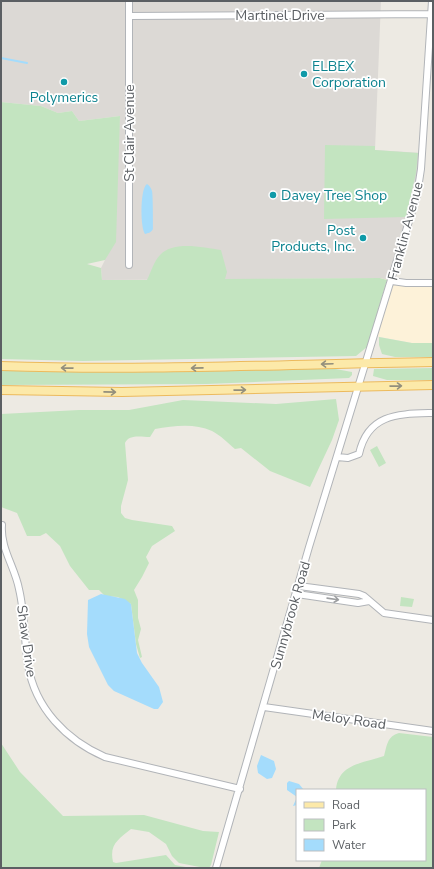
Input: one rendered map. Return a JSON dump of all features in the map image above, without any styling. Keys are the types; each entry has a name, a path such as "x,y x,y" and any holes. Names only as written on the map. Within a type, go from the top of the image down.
{"main road":[{"path":"1,366 93,369 366,362 433,362"},
{"path":"1,390 122,392 433,385"}],"street":[{"name":"St Clair Avenue","path":"129,1 129,266"},
{"name":"Franklin Avenue","path":"366,362 392,281 420,184 432,1"},
{"name":"Martinel Drive","path":"129,16 431,14"},
{"path":"392,281 406,283 433,283"},
{"name":"Sunnybrook Road","path":"216,868 366,362"},
{"path":"337,457 351,458 359,454 368,432 386,417 402,414 433,413"},
{"name":"Shaw Drive","path":"2,525 3,543 20,593 30,674 40,699 59,726 78,744 105,757 240,789"},
{"path":"299,586 358,594 369,600 384,613 433,620"},
{"path":"297,594 358,602 369,600"},
{"name":"Meloy Road","path":"264,707 433,731"}],"shaded area":[{"path":"1,1 381,1 375,150 422,153 421,169 392,281 380,278 102,280 101,268 105,260 120,116 79,121 72,111 58,113 41,106 1,102"},
{"path":"380,278 433,283 433,343 412,343 375,336 367,337"}],"green space":[{"path":"1,102 41,106 58,113 72,111 79,121 120,116 116,242 105,260 87,264 101,268 102,280 147,280 154,263 160,255 166,250 181,246 221,250 227,272 225,279 380,278 387,280 367,347 356,356 83,361 1,359"},
{"path":"325,145 375,146 375,150 418,153 416,173 406,217 324,219"},
{"path":"379,337 412,343 433,343 433,357 395,357 382,354 379,345"},
{"path":"330,368 352,372 352,375 349,378 207,384 1,385 1,369"},
{"path":"433,368 433,380 387,380 373,376 374,369"},
{"path":"336,399 339,420 332,440 310,487 270,471 241,448 235,449 218,435 205,428 177,426 155,429 150,437 132,437 127,440 125,443 128,480 121,506 121,513 125,518 132,520 172,526 175,531 152,546 146,557 149,563 134,590 138,600 138,618 141,629 138,640 142,657 140,658 136,644 131,604 118,597 105,596 99,590 89,590 70,566 60,546 46,533 40,536 27,536 17,513 1,507 1,414 79,410 129,410 183,400 276,404"},
{"path":"377,446 386,463 379,467 370,450"},
{"path":"401,597 414,599 412,607 400,606"},
{"path":"399,733 433,737 433,868 319,868 322,861 426,861 426,789 336,789 338,781 347,769 384,756 390,739 395,734"},
{"path":"1,743 20,772 63,816 144,815 203,831 219,832 211,865 209,868 205,868 179,863 172,856 166,844 149,832 131,829 116,842 112,851 113,862 116,863 166,855 175,865 191,868 1,868"}],"water":[{"path":"147,184 152,191 153,229 145,234 142,224 142,200"},
{"path":"101,594 125,599 131,604 137,653 142,663 159,687 163,702 158,709 154,709 114,691 108,685 89,647 87,634 88,600"},
{"path":"261,755 274,761 276,769 272,778 267,779 258,773 257,766"},
{"path":"289,781 299,784 303,789 296,789 296,796 287,790 287,783"}],"waterway":[{"path":"1,58 27,63"}],"place":[{"name":"ELBEX Corporation","path":"304,74"},
{"name":"Polymerics","path":"64,82"},
{"name":"Davey Tree Shop","path":"273,195"},
{"name":"Post Products, Inc.","path":"363,238"}]}
